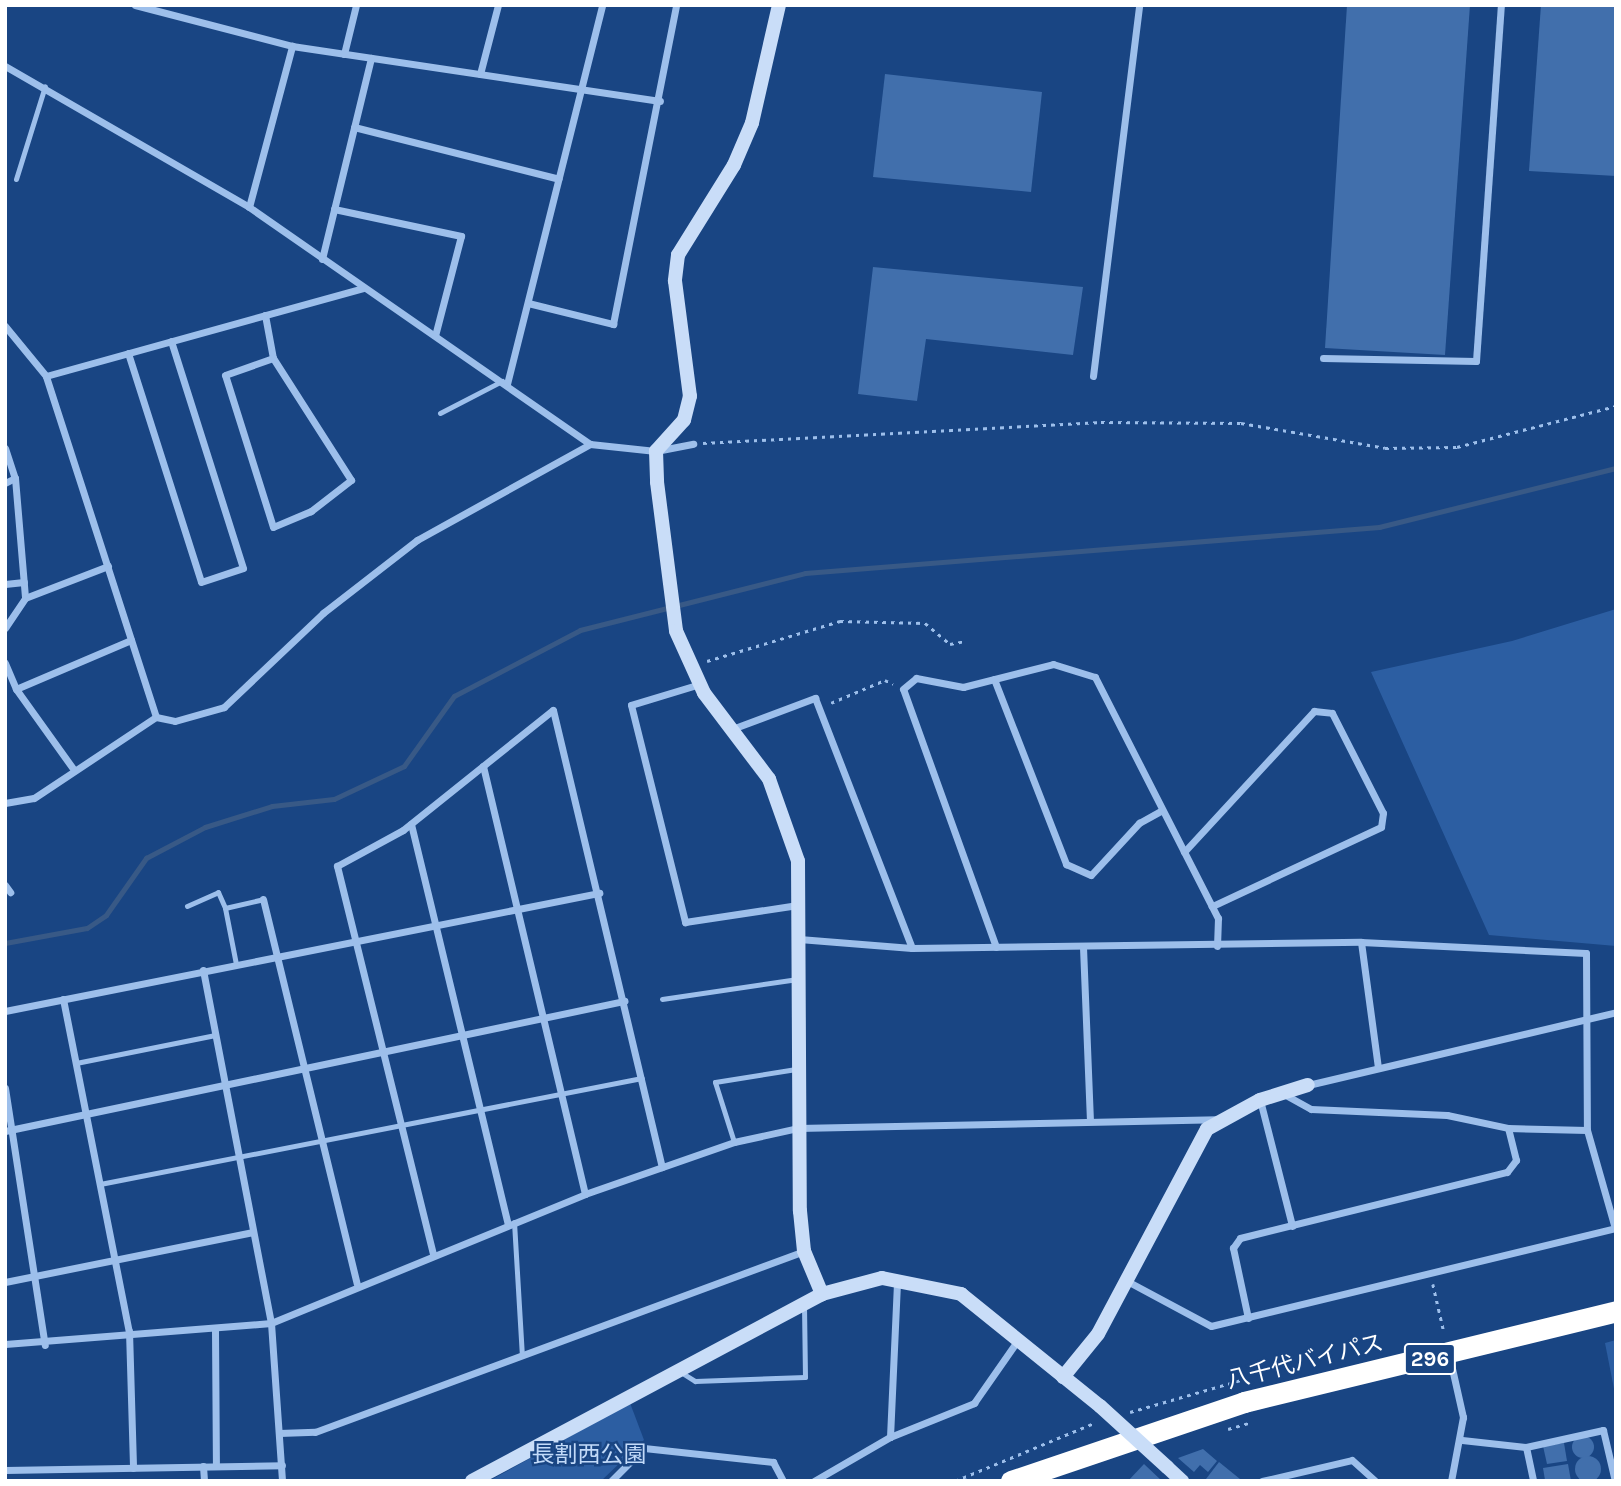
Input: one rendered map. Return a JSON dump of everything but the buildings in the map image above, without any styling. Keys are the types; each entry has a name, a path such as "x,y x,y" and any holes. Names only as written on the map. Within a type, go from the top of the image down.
{"highway":[{"name":"八千代バイパス","path":"1011,1481 1244,1402 1616,1311"}],"street":[{"path":"135,5 292,46 660,102"},
{"path":"344,54 356,5"},
{"path":"481,74 498,5"},
{"path":"505,382 528,303 602,5"},
{"path":"528,303 613,324 660,102 676,5"},
{"path":"779,5 752,123 734,165 678,255 676,281 690,396 684,420 656,451 666,590 691,666 700,684 769,779 788,819 798,861 798,1128 804,1251 822,1294"},
{"path":"1093,376 1139,5"},
{"path":"1323,358 1476,361 1501,5"},
{"path":"248,207 292,46"},
{"path":"322,259 371,58"},
{"path":"5,66 45,86 248,207 363,288 505,382 590,444 656,451 694,444"},
{"path":"354,127 559,179"},
{"path":"334,209 461,236 435,336"},
{"path":"46,376 363,288"},
{"path":"265,315 273,358 351,480 311,511 273,527 225,374 273,358"},
{"path":"5,326 46,376 156,717"},
{"path":"128,353 201,582 243,568 171,341"},
{"path":"5,803 34,798 156,717 175,721 224,707 323,613 417,540 590,444"},
{"path":"5,449 15,478 25,598"},
{"path":"5,483 15,478"},
{"path":"5,628 25,598 107,566"},
{"path":"5,584 24,582"},
{"path":"16,689 131,640"},
{"path":"5,663 16,689 74,770"},
{"path":"996,947 903,689 916,678 963,687 1053,664 1090,671 1212,906 1217,946"},
{"path":"994,679 1071,868 1091,875 1139,823 1162,810"},
{"path":"700,684 631,705 685,922 798,905"},
{"path":"732,729 815,698 912,948"},
{"path":"433,1254 337,866 411,824 553,710 599,893 662,1167"},
{"path":"1184,852 1314,711 1332,713 1383,813 1381,827 1212,906"},
{"path":"483,766 585,1194"},
{"path":"411,824 511,1224"},
{"path":"5,1011 599,893"},
{"path":"263,899 357,1284"},
{"path":"798,939 912,948 1361,942 1586,953 1584,1019 1587,1130 1615,1228 1211,1326 1126,1281"},
{"path":"1361,942 1378,1067"},
{"path":"1083,947 1090,1121"},
{"path":"203,970 271,1323 282,1481"},
{"path":"64,999 129,1331 134,1468"},
{"path":"8,1130 224,1082 624,1001"},
{"path":"5,1344 45,1345 129,1331 215,1331 271,1323 357,1284 585,1194 734,1142 798,1128 1217,1119 1260,1100 1308,1085 1616,1012"},
{"path":"5,1088 8,1130 45,1345"},
{"path":"1282,1093 1293,1105 1311,1109 1447,1115 1508,1128 1587,1130"},
{"path":"1260,1100 1292,1226"},
{"path":"1063,1377 1098,1334 1197,1143 1217,1119"},
{"path":"1248,1318 1236,1242 1507,1172 1516,1160 1508,1128"},
{"path":"5,1282 253,1232"},
{"path":"279,1433 315,1432 804,1251"},
{"path":"890,1437 897,1279"},
{"path":"472,1481 677,1368 822,1294 856,1282 897,1279 961,1294 1020,1338 1101,1413 1182,1481"},
{"path":"215,1331 216,1466"},
{"path":"814,1481 890,1437 974,1403 1020,1338"},
{"path":"1449,1354 1462,1440 1451,1481"},
{"path":"1462,1440 1526,1447 1603,1430 1615,1481"},
{"path":"1526,1447 1532,1481"},
{"path":"611,1481 644,1448 773,1462 783,1481"},
{"path":"1262,1481 1352,1460 1375,1481"},
{"path":"5,1470 282,1465"},
{"path":"203,1466 204,1481"}],"lane":[{"path":"16,179 45,86"},
{"path":"440,413 505,382"},
{"path":"187,906 218,892 225,908 236,964"},
{"path":"225,908 263,899"},
{"path":"662,999 798,979"},
{"path":"76,1063 215,1035"},
{"path":"734,1142 715,1082 800,1069"},
{"path":"100,1184 642,1077"},
{"path":"511,1224 522,1356"},
{"path":"677,1368 695,1381 806,1377 803,1304"}],"path":[{"path":"694,444 991,427 1241,423 1385,448 1457,447 1616,406"},
{"path":"691,666 840,621 925,623 950,644 965,641"},
{"path":"818,708 885,680 903,689"},
{"path":"1430,1273 1444,1332"},
{"path":"1124,1413 1241,1380"},
{"path":"955,1481 1101,1413"}],"green space":[{"path":"1616,609 1616,946 1489,935 1371,672 1512,641"},
{"path":"1616,1340 1616,1399 1605,1343"},
{"name":"長割西公園","path":"630,1403 644,1440 601,1481 489,1481"}],"waterway":[{"path":"5,943 87,928 106,915 146,858 205,827 272,806 334,799 404,766 454,696 580,630 805,573 1379,527 1616,468"}]}
